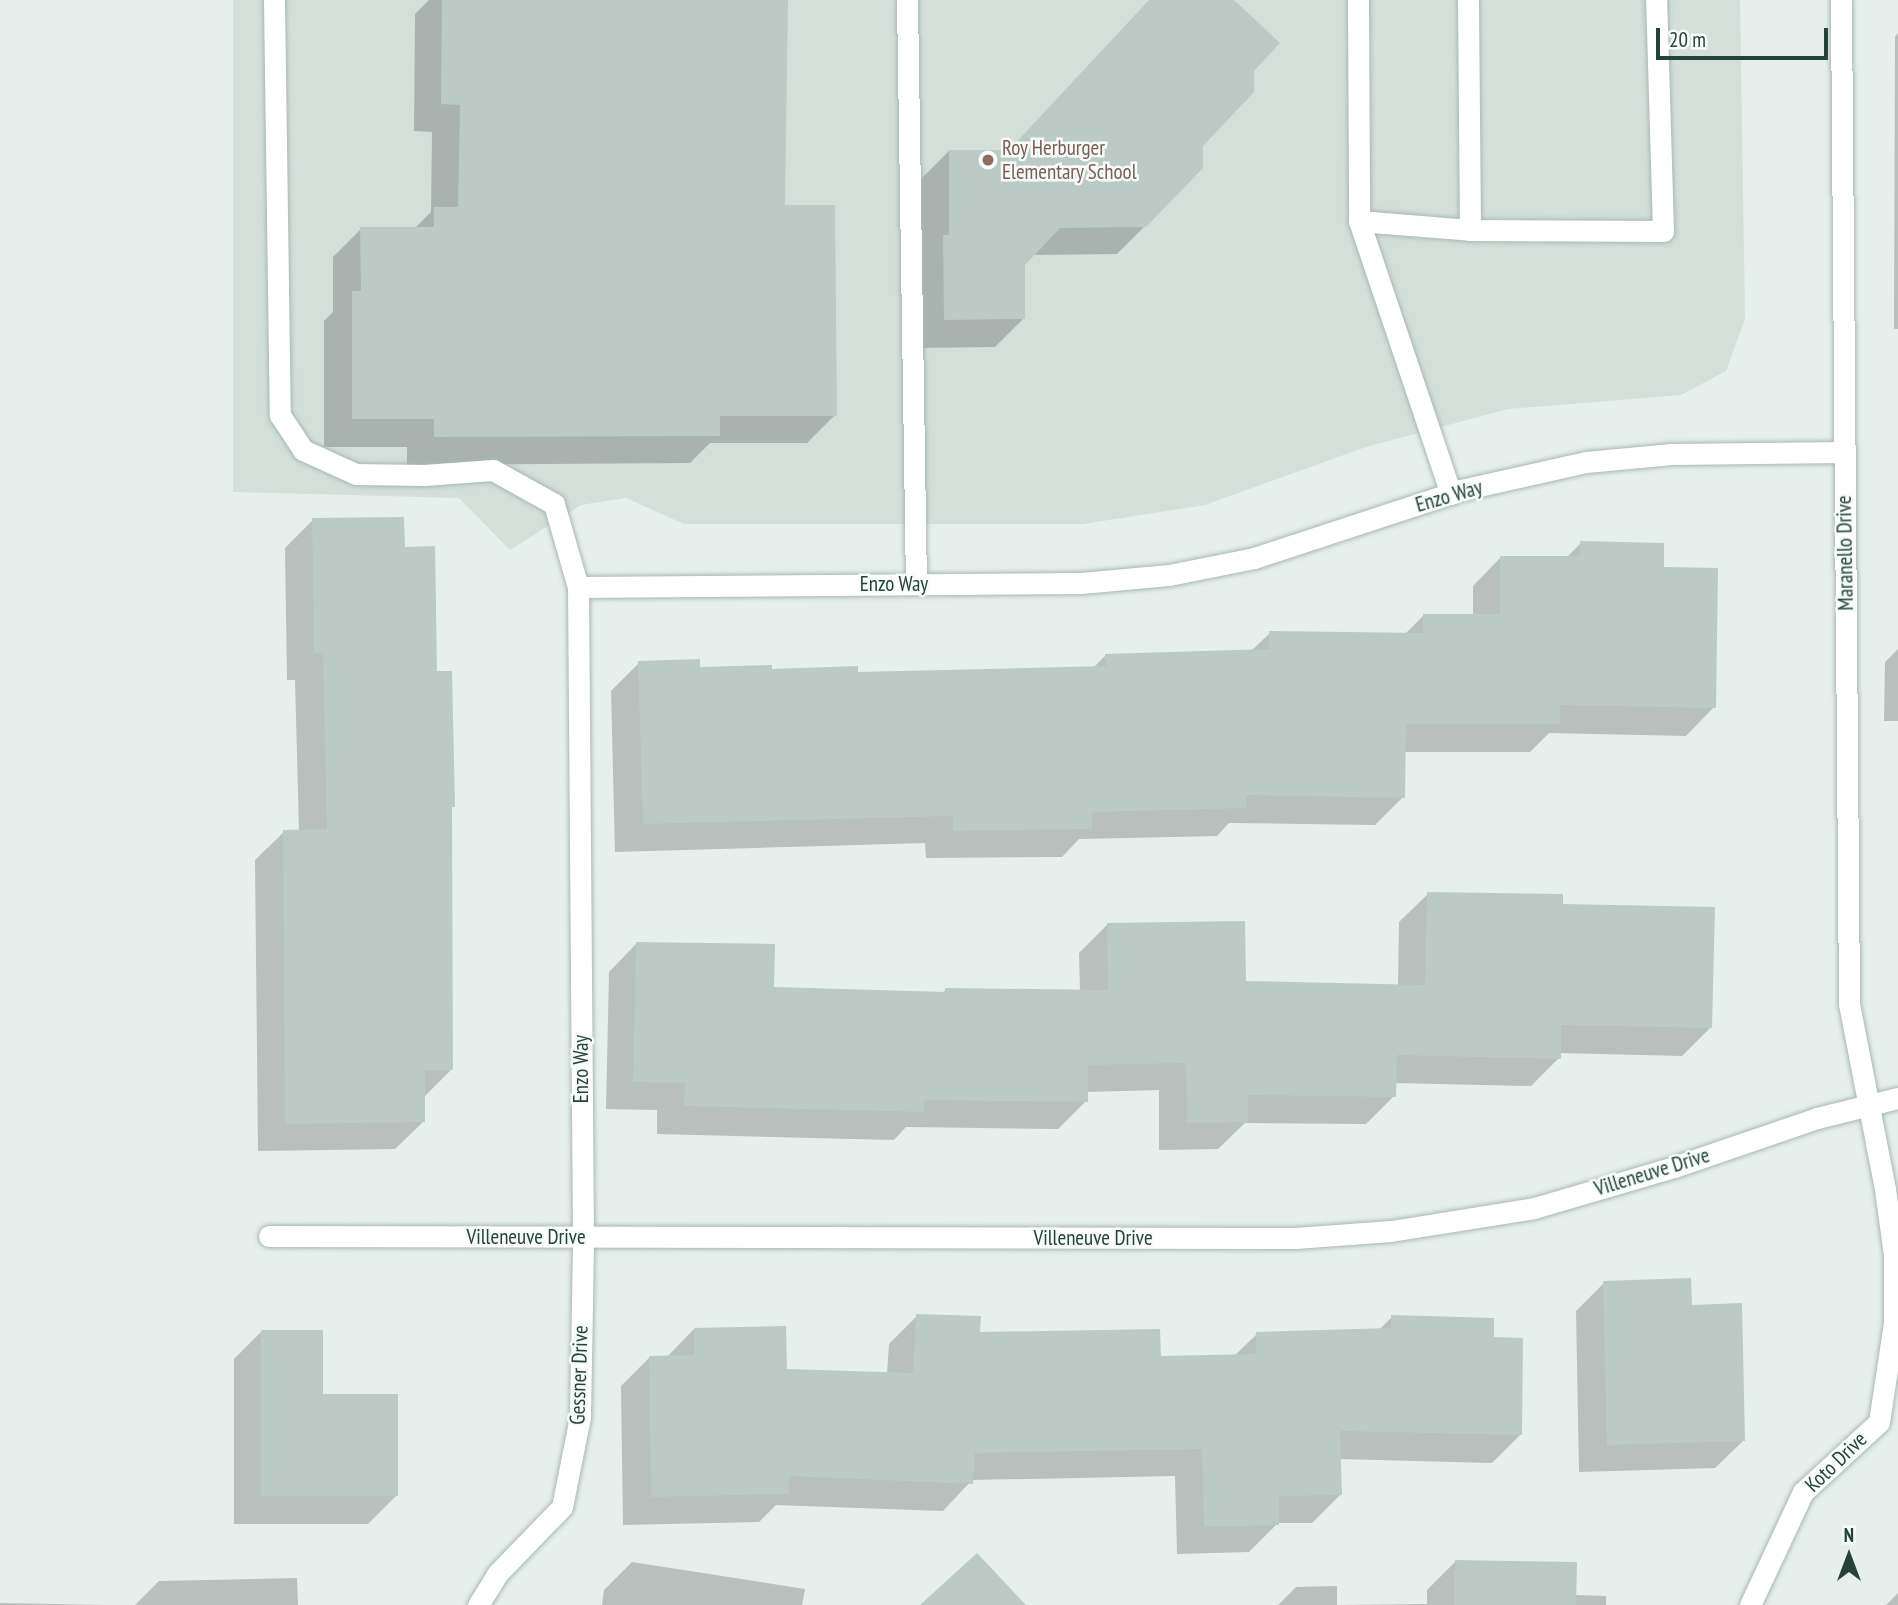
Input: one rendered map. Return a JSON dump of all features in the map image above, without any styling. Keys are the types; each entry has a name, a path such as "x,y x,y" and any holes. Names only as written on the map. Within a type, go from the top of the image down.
{"street":[{"path":"274,0 280,415 303,450 356,474 424,475 493,470 554,504 578,587"},
{"path":"907,0 916,583"},
{"path":"1358,0 1359,221 1451,494"},
{"path":"1468,0 1470,230"},
{"path":"1359,221 1470,230 1663,231 1657,0"},
{"name":"Maranello Drive","path":"1841,0 1849,1003 1868,1105"},
{"name":"Enzo Way","path":"583,1237 578,587 1081,583 1169,575 1254,558 1451,494 1587,462 1672,454 1844,452"},
{"name":"Villeneuve Drive","path":"269,1236 1295,1238 1391,1231 1534,1208 1674,1167 1817,1118 1898,1098"},
{"name":"Koto Drive","path":"1750,1605 1803,1492 1879,1422 1894,1323 1894,1255 1868,1105"},
{"name":"Gessner Drive","path":"478,1605 497,1574 562,1507 580,1417 583,1237"}],"shaded area":[{"name":"Roy Herburger Elementary School","path":"233,0 1740,0 1745,319 1726,371 1681,395 1508,409 1366,447 1205,505 1083,524 684,524 626,498 581,505 510,550 459,498 233,492"}],"building":[{"path":"442,0 788,0 785,205 835,205 837,416 720,416 720,436 434,437 434,419 352,419 352,291 361,291 360,227 434,227 434,207 458,207 460,105 441,104"},
{"path":"1149,0 1234,0 1280,43 1254,71 1254,92 1203,146 1203,168 1146,227 1060,228 1025,265 1025,319 944,320 943,235 949,235 949,150 1009,150"},
{"path":"404,517 405,547 435,546 437,671 452,671 455,807 452,807 453,1070 425,1070 425,1122 285,1124 283,830 327,829 323,653 314,653 312,518"},
{"path":"1580,541 1664,543 1664,567 1718,568 1716,708 1560,705 1560,724 1406,724 1405,798 1246,795 1247,808 1092,812 1092,829 953,831 953,816 643,824 638,661 700,659 700,667 772,665 772,669 858,666 858,672 1106,666 1105,654 1269,649 1269,631 1423,633 1423,614 1500,614 1500,556 1580,556"},
{"path":"1427,892 1563,894 1563,904 1715,907 1712,1028 1561,1025 1561,1059 1397,1055 1396,1097 1248,1095 1248,1122 1187,1123 1186,1063 1088,1065 1088,1102 924,1100 924,1112 684,1106 685,1083 633,1082 636,942 775,944 774,987 945,992 945,988 1108,990 1107,923 1245,921 1246,981 1425,985"},
{"path":"1691,1278 1692,1305 1742,1303 1745,1441 1607,1445 1603,1281"},
{"path":"916,1314 981,1316 980,1332 1160,1329 1161,1356 1256,1354 1256,1332 1391,1328 1391,1315 1494,1318 1494,1337 1523,1338 1522,1435 1340,1431 1342,1495 1279,1496 1279,1525 1204,1527 1202,1449 975,1453 973,1484 789,1476 789,1494 651,1497 649,1356 694,1355 694,1328 786,1326 787,1369 913,1373"},
{"path":"261,1330 323,1330 323,1394 398,1394 398,1496 261,1496"},
{"path":"977,1553 1026,1605 920,1605"},
{"path":"1455,1560 1577,1562 1576,1605 1454,1605"}],"place":[{"name":"Roy Herburger Elementary School","path":"988,160"}]}
